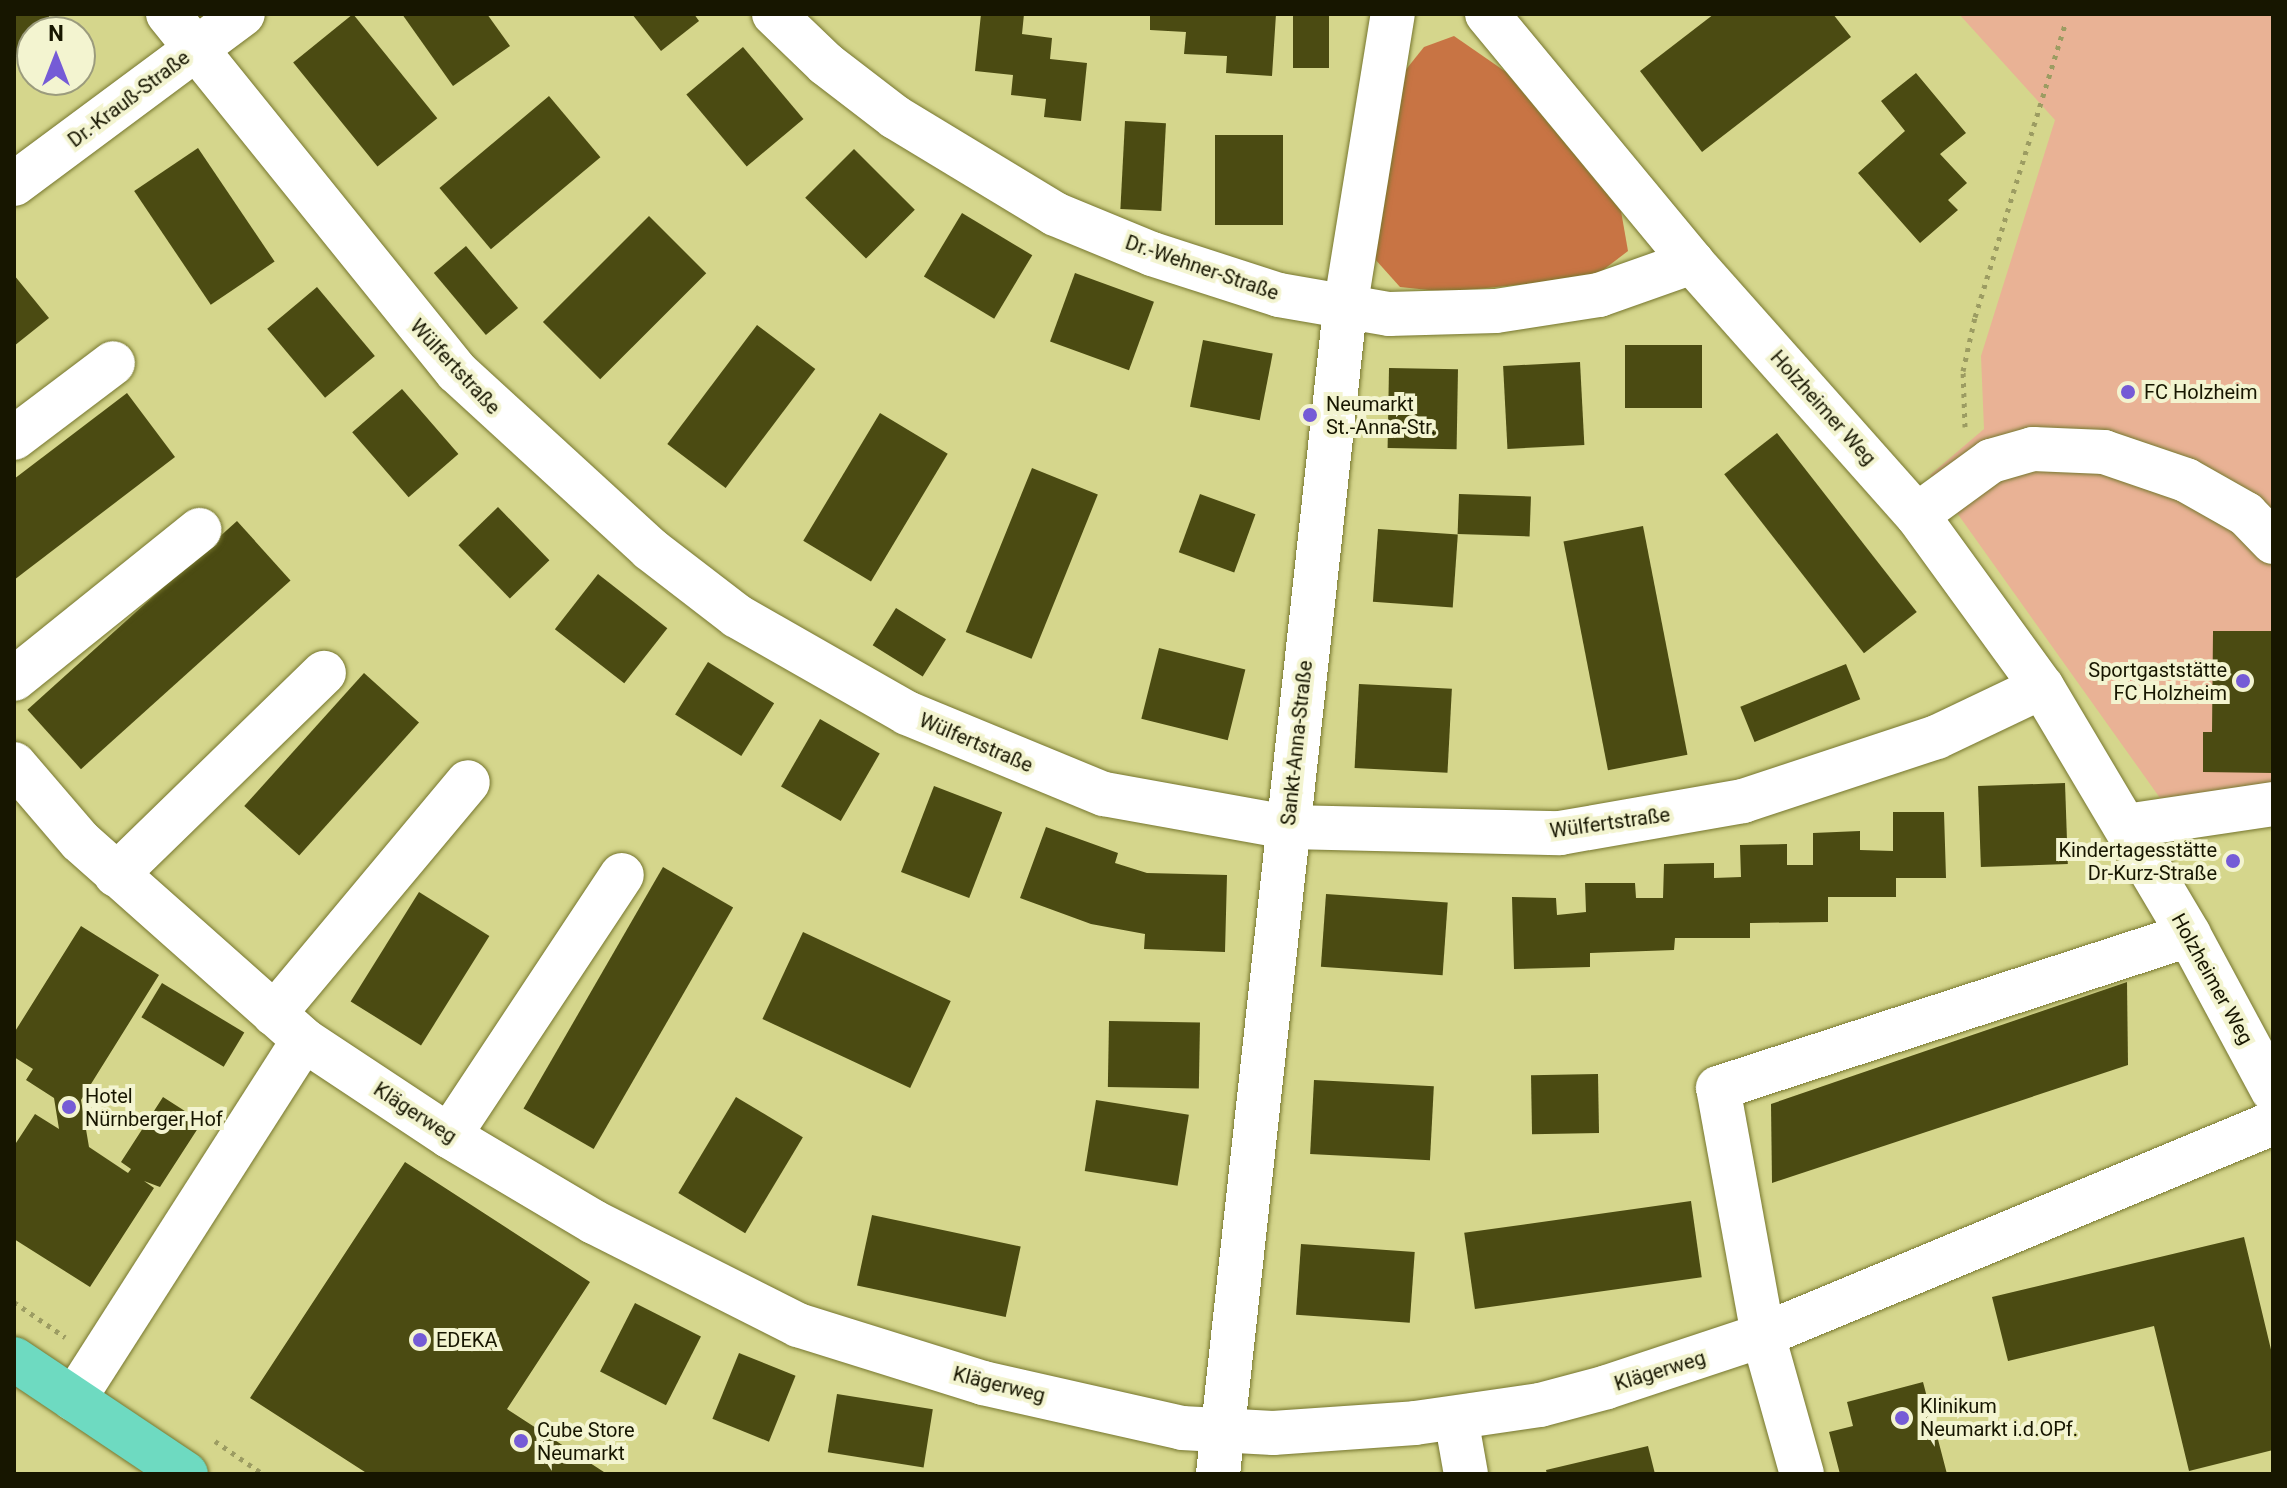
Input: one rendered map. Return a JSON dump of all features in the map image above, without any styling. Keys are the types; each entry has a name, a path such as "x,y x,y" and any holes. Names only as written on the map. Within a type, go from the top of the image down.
{"main road":[{"path":"14,1359 186,1474"}],"street":[{"name":"Wülfertstraße","path":"168,14 457,372 606,512 737,616 907,713 997,754 1104,794 1288,827 1485,835 1560,833 1638,822 1743,801 1852,768 1937,737 2042,687"},
{"name":"Dr.-Krauß-Straße","path":"14,184 243,14"},
{"name":"Dr.-Wehner-Straße","path":"774,14 826,64 895,117 1055,214 1212,276 1345,309 1438,314 1553,304 1647,281 1692,262"},
{"name":"Sankt-Anna-Straße","path":"1220,1453 1345,309 1393,14"},
{"name":"Holzheimer Weg","path":"1487,14 1692,262 1917,515 2042,687 2189,935 2273,1091"},
{"path":"14,438 113,363"},
{"path":"1917,515 1972,472 2033,449 2104,452 2186,480 2246,514 2273,542"},
{"path":"14,679 199,530"},
{"path":"116,875 324,673"},
{"name":"Klägerweg","path":"14,764 116,875 289,1027 449,1136 594,1222 798,1325 1220,1453 1320,1430 1456,1418 1540,1405 1763,1335 2273,1123"},
{"path":"74,1399 289,1027 468,782"},
{"path":"2126,826 2273,804"},
{"path":"449,1136 622,875"},
{"path":"1802,1474 1763,1335 1718,1088 2189,935"},
{"path":"1456,1418 1466,1474"}],"path":[{"path":"1972,472 1963,371 1975,317 2065,25"}],"shaded area":[{"name":"FC Holzheim","path":"1959,14 2273,14 2273,787 2160,798 1930,475 1984,429 1981,356 2055,120"},
{"path":"1454,36 1506,72 1621,211 1628,251 1594,277 1448,292 1400,287 1374,258 1400,77 1424,47"}],"building":[{"path":"14,14 49,14 16,16 14,57"},
{"path":"353,14 437,118 377,167 293,62"},
{"path":"402,14 487,14 510,46 453,86"},
{"path":"632,14 694,14 699,21 661,51"},
{"path":"981,14 1024,14 1022,34 1052,38 1050,59 1087,63 1081,121 1044,117 1046,99 1011,95 1013,75 975,71"},
{"path":"1150,14 1276,14 1272,76 1226,73 1227,56 1184,54 1186,32 1150,30"},
{"path":"1293,14 1329,14 1329,68 1293,68"},
{"path":"1714,14 1833,14 1851,37 1702,152 1640,71"},
{"path":"743,47 803,119 747,167 686,95"},
{"path":"1916,73 1966,133 1940,154 1967,183 1948,200 1958,210 1920,243 1858,173 1905,131 1881,101"},
{"path":"549,96 600,157 491,249 439,188"},
{"path":"1125,121 1166,123 1161,211 1120,209"},
{"path":"1215,135 1283,135 1283,225 1215,225"},
{"path":"198,148 275,262 211,305 134,191"},
{"path":"854,149 915,210 866,259 805,198"},
{"path":"962,213 1032,255 994,319 924,276"},
{"path":"649,216 706,273 600,379 543,322"},
{"path":"466,246 518,308 486,335 434,273"},
{"path":"1075,273 1154,302 1129,370 1050,342"},
{"path":"14,275 49,318 14,346"},
{"path":"317,287 375,356 325,398 267,329"},
{"path":"757,325 815,369 726,488 667,444"},
{"path":"1203,340 1273,354 1260,420 1190,407"},
{"path":"1625,345 1702,345 1702,408 1625,408"},
{"path":"1580,362 1584,445 1507,449 1503,366"},
{"path":"1389,368 1458,369 1457,449 1388,448"},
{"path":"402,389 458,454 409,497 352,432"},
{"path":"127,393 175,457 14,580 14,479"},
{"path":"880,413 948,454 871,581 803,541"},
{"path":"1777,433 1917,612 1864,653 1724,474"},
{"path":"1032,468 1098,495 1032,659 966,632"},
{"path":"1200,494 1255,514 1234,572 1179,552"},
{"path":"1459,494 1531,497 1530,536 1458,534"},
{"path":"498,507 549,560 510,598 458,545"},
{"path":"237,521 291,580 81,769 27,710"},
{"path":"1643,526 1687,755 1608,770 1563,541"},
{"path":"1378,529 1458,535 1453,607 1373,602"},
{"path":"598,574 667,628 624,683 555,629"},
{"path":"896,608 946,639 923,677 873,645"},
{"name":"Sportgaststätte FC Holzheim","path":"2213,631 2273,631 2273,773 2203,772 2203,732 2212,732"},
{"path":"1159,648 1245,670 1228,740 1141,719"},
{"path":"708,662 774,703 741,756 675,715"},
{"path":"1846,664 1860,699 1755,742 1740,707"},
{"path":"364,673 419,723 299,856 244,806"},
{"path":"1359,684 1452,689 1447,773 1355,768"},
{"path":"820,719 880,754 841,821 781,787"},
{"path":"2065,783 2068,864 1981,867 1978,786"},
{"path":"934,786 1002,812 969,898 901,872"},
{"path":"1893,812 1944,812 1946,878 1896,878 1896,897 1828,897 1828,922 1750,923 1750,938 1675,938 1674,950 1590,953 1590,967 1514,969 1512,897 1556,898 1557,915 1586,912 1585,883 1635,883 1636,898 1663,898 1664,864 1714,863 1714,878 1741,877 1740,845 1787,844 1787,865 1813,865 1813,833 1860,831 1860,850 1893,851"},
{"path":"1046,827 1118,853 1115,863 1147,873 1227,875 1225,952 1144,949 1145,934 1091,924 1020,898"},
{"path":"663,867 733,908 594,1149 524,1109"},
{"path":"419,892 489,936 421,1045 351,1001"},
{"path":"1326,894 1448,903 1443,975 1321,967"},
{"name":"Hotel Nürnberger Hof","path":"81,926 159,975 81,1100 89,1147 128,1173 131,1169 121,1162 163,1097 202,1122 160,1187 144,1181 154,1188 90,1287 14,1239 14,1146 35,1114 59,1129 54,1098 26,1080 33,1069 14,1057 14,1033"},
{"path":"803,932 951,1001 910,1088 762,1019"},
{"path":"2127,982 2128,1065 1772,1183 1771,1104"},
{"path":"162,983 244,1032 224,1067 141,1017"},
{"path":"1109,1021 1200,1023 1199,1089 1108,1087"},
{"path":"1598,1074 1599,1133 1532,1134 1531,1075"},
{"path":"1314,1080 1434,1086 1430,1160 1310,1154"},
{"path":"736,1097 803,1137 745,1233 678,1193"},
{"path":"1096,1100 1189,1115 1178,1186 1085,1171"},
{"name":"EDEKA","path":"405,1162 590,1282 507,1409 607,1474 368,1474 250,1398"},
{"path":"1691,1201 1702,1277 1475,1309 1464,1233"},
{"path":"872,1215 1021,1247 1006,1317 857,1285"},
{"path":"2244,1237 2273,1358 2273,1450 2189,1471 2154,1326 2008,1361 1992,1297"},
{"path":"1301,1244 1415,1252 1410,1323 1296,1315"},
{"path":"635,1303 701,1337 666,1405 600,1372"},
{"path":"739,1353 796,1376 769,1442 712,1419"},
{"path":"1923,1382 1947,1474 1840,1474 1829,1432 1853,1426 1847,1402"},
{"path":"837,1394 933,1409 924,1467 828,1452"},
{"path":"1648,1446 1655,1474 1547,1474 1546,1470"}],"place":[{"name":"FC Holzheim","path":"2128,392"},
{"name":"Neumarkt St.-Anna-Str.","path":"1310,415"},
{"name":"Sportgaststätte FC Holzheim","path":"2243,681"},
{"name":"Kindertagesstätte Dr-Kurz-Straße","path":"2233,861"},
{"name":"Hotel Nürnberger Hof","path":"69,1107"},
{"name":"EDEKA","path":"420,1340"},
{"name":"Klinikum Neumarkt i.d.OPf.","path":"1902,1418"},
{"name":"Cube Store Neumarkt","path":"521,1441"}]}
